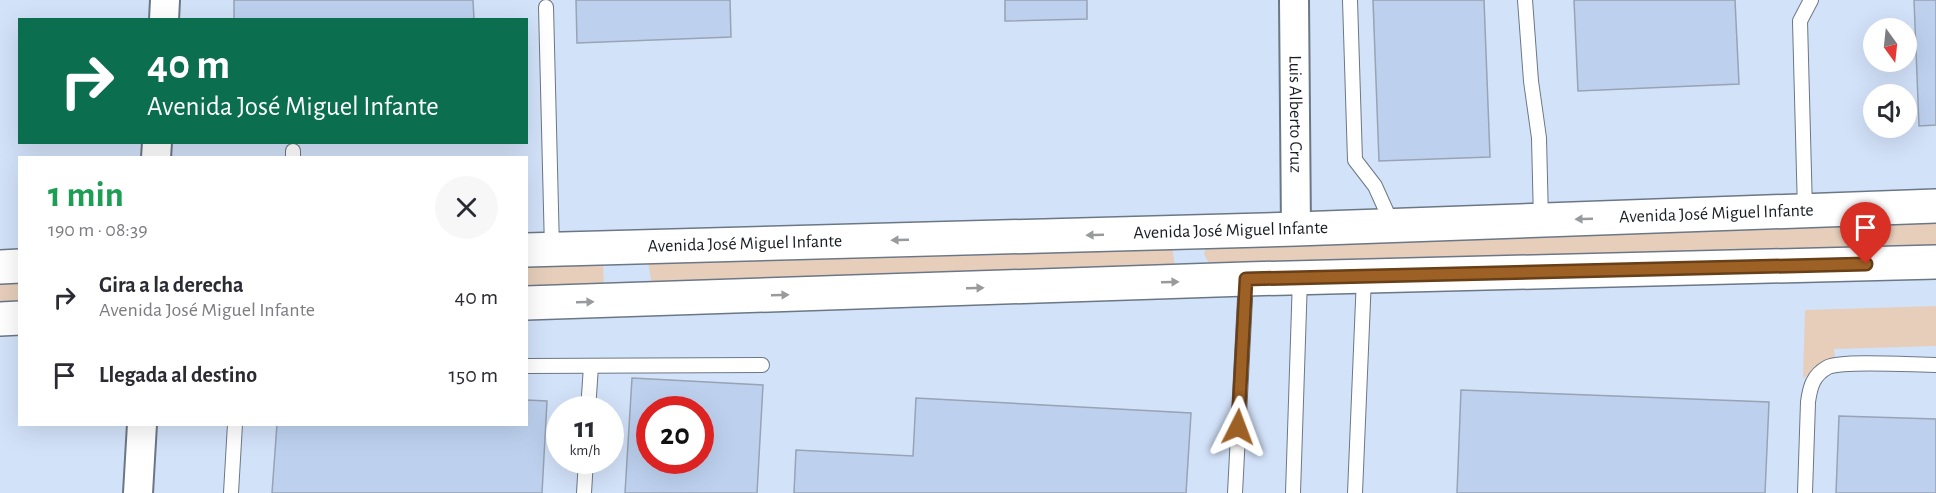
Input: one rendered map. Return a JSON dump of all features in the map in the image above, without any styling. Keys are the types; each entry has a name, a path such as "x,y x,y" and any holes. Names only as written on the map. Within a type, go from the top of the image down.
{"street":[{"path":"164,18 165,0"},
{"name":"Luis Alberto Cruz","path":"1294,0 1296,229"},
{"name":"Avenida José Miguel Infante","path":"539,250 1393,226 1936,206"},
{"path":"634,247 627,254 621,272 622,283 634,300"},
{"path":"528,303 1246,279 1936,262"},
{"path":"0,267 18,267"},
{"path":"0,319 18,318"},
{"path":"138,493 142,426"}],"lane":[{"path":"1350,0 1355,160 1375,186 1393,226"},
{"path":"1525,0 1531,81 1539,138 1541,220"},
{"path":"1805,211 1800,21 1811,0"},
{"path":"539,250 546,7"},
{"path":"1355,493 1364,277"},
{"path":"1293,493 1300,278"},
{"path":"1235,493 1246,279"},
{"path":"1805,493 1809,395 1813,381 1818,375 1836,364 1936,365"},
{"path":"528,366 762,365"},
{"path":"589,396 591,366"},
{"path":"231,493 235,426"},
{"path":"584,493 585,474"}],"shaded area":[{"path":"0,0 1936,0 1936,493 0,493"},
{"path":"1936,218 1936,247 1210,265 1204,254 1206,247"},
{"path":"1172,245 1175,269 652,286 648,261"},
{"path":"603,263 604,290 528,293 528,266"},
{"path":"18,280 18,307 0,307 0,281"},
{"path":"1936,306 1936,346 1834,349 1835,358 1803,378 1805,310"}],"building":[{"path":"234,0 473,0 474,18 234,18"},
{"path":"576,0 730,0 731,37 577,43"},
{"path":"1005,0 1087,0 1087,19 1005,21"},
{"path":"1373,0 1484,0 1490,157 1379,161"},
{"path":"1574,0 1735,0 1739,84 1578,91"},
{"path":"1914,0 1936,0 1936,125 1919,126 1917,18 1915,18"},
{"path":"632,378 763,385 757,493 625,493"},
{"path":"1461,390 1769,402 1765,493 1457,493"},
{"path":"916,398 1191,413 1186,493 794,493 796,450 913,456"},
{"path":"528,400 546,401 542,493 272,493 277,426 528,426"},
{"path":"1839,416 1936,419 1936,493 1836,493"}],"route":[{"path":"1238,427 1246,279 1866,264"}]}
